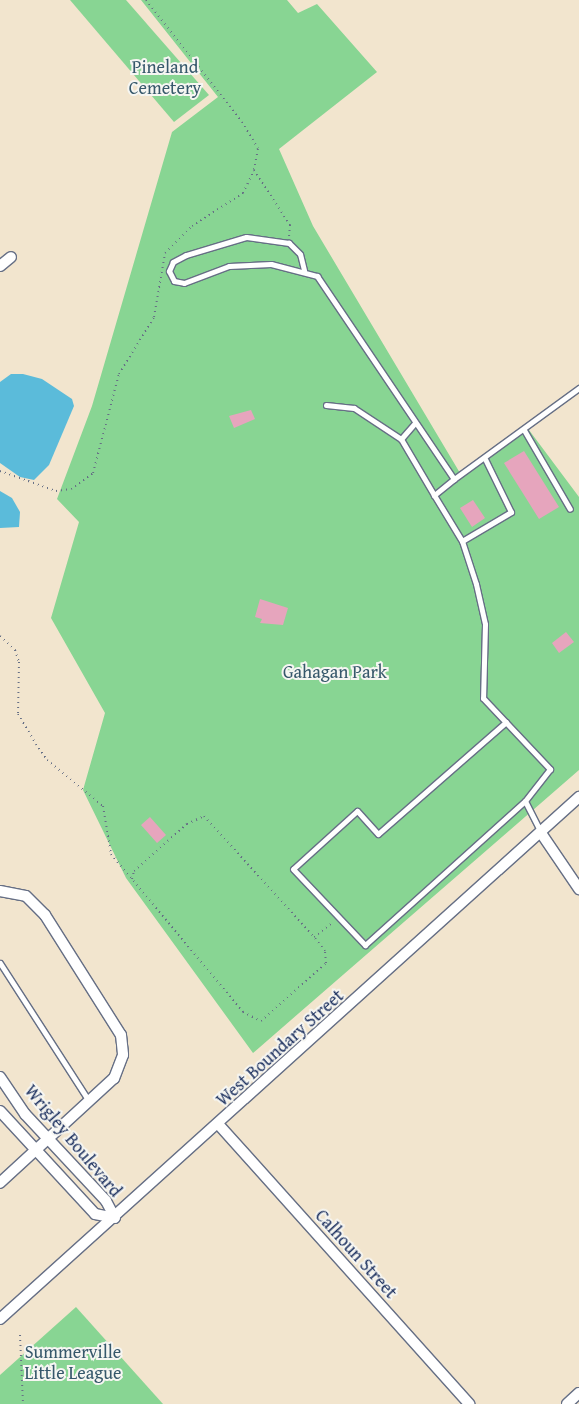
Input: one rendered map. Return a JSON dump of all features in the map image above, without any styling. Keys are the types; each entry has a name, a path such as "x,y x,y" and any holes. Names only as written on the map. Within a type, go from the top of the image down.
{"street":[{"path":"0,266 11,257"},
{"name":"West Boundary Street","path":"0,1319 219,1125 579,797"},
{"path":"541,833 579,888"},
{"path":"0,891 15,891 36,904 121,1035 123,1055 114,1078 0,1183"},
{"name":"Wrigley Boulevard","path":"0,1077 48,1139 106,1201 115,1218"},
{"name":"Wrigley Boulevard","path":"0,1111 95,1214 115,1218"},
{"name":"Calhoun Street","path":"219,1125 468,1404"},
{"path":"567,1404 579,1393"}],"lane":[{"path":"304,270 300,254 289,243 246,238 209,246 172,262 169,271 174,281 184,282 229,266 271,264 304,270 317,276 454,479"},
{"path":"434,494 485,459 579,388"},
{"path":"326,405 354,408 400,439 434,494 462,540 485,624 483,698 506,722 550,769 525,801 365,946 293,869 357,811 378,834 506,722"},
{"path":"400,439 415,423"},
{"path":"524,430 570,509"},
{"path":"462,540 511,512 485,459"},
{"path":"525,801 541,833"},
{"path":"0,963 90,1101"}],"path":[{"path":"0,471 56,491 71,489 93,474 119,374 154,317 165,253 192,226 243,193 254,170 258,149 242,122 146,0"},
{"path":"254,170 290,225 289,243"},
{"path":"0,636 15,650 18,662 18,714 47,760 103,806 111,854 132,880 243,1012 256,1020 326,963 325,951 314,937 204,816 187,824 134,871 132,880"},
{"path":"314,937 338,917"},
{"path":"20,1335 23,1404"}],"green space":[{"name":"Pineland Cemetery","path":"70,0 126,0 209,95 174,122"},
{"name":"Gahagan Park","path":"141,0 287,0 298,13 317,4 377,72 279,149 313,226 460,473 526,426 579,497 579,770 253,1053 126,878 83,790 105,713 51,618 79,522 57,499 92,406 172,132 218,97"},
{"name":"Summerville Little League","path":"76,1307 163,1404 0,1404 0,1375"}],"water":[{"path":"11,374 23,374 42,379 72,399 74,406 49,465 34,480 20,477 0,463 0,382"},
{"path":"0,491 12,498 20,512 19,527 0,528"}],"building":[{"path":"251,410 255,419 234,428 229,416"},
{"path":"524,451 559,507 539,519 504,463"},
{"path":"473,500 485,518 472,527 460,508"},
{"path":"260,599 288,608 283,625 260,623 262,619 255,617"},
{"path":"566,632 574,642 559,653 552,643"},
{"path":"150,817 166,835 157,843 141,825"}]}
